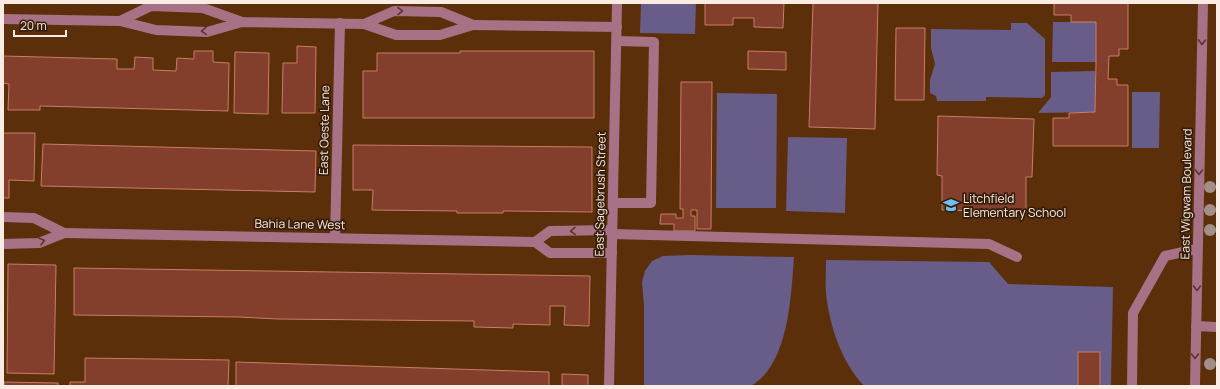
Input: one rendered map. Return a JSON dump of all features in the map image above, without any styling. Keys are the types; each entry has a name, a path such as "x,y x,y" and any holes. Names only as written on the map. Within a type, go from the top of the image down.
{"street":[{"name":"East Sagebrush Street","path":"609,386 617,3"},
{"name":"East Wigwam Boulevard","path":"1195,386 1203,3"},
{"path":"120,20 151,6 203,8 242,22"},
{"path":"364,24 394,11 441,12 473,25"},
{"path":"3,19 120,20 156,30 207,32 242,22 340,23 364,24 396,35 440,35 473,25 617,26"},
{"name":"East Oeste Lane","path":"335,238 340,23"},
{"path":"613,203 651,203 654,42 617,41"},
{"name":"Bahia Lane West","path":"3,217 34,218 64,233"},
{"path":"612,253 550,253 535,242 550,231 988,244 1017,258"},
{"name":"Bahia Lane West","path":"3,244 39,243 64,233 535,242"},
{"path":"1132,386 1133,313 1165,256 1197,249"},
{"path":"1196,326 1217,327"}],"shaded area":[{"path":"641,3 696,3 695,34 640,33"},
{"path":"1053,22 1096,22 1096,62 1052,62"},
{"path":"1011,23 1027,23 1045,39 1045,95 1042,98 986,97 986,101 937,101 936,96 930,93 930,80 935,64 931,48 931,29 1011,30"},
{"path":"1095,71 1095,112 1038,113 1051,97 1051,72"},
{"path":"1132,92 1160,92 1159,148 1132,148"},
{"path":"717,93 777,94 776,208 716,208"},
{"path":"788,137 847,138 845,213 786,211"},
{"path":"663,256 794,257 789,309 781,346 764,376 751,386 644,386 644,306 642,282 645,271 652,261"},
{"path":"826,260 989,262 1008,284 1113,287 1111,386 864,386 849,366 843,355 830,319 826,294"}],"building":[{"path":"705,3 784,3 783,28 754,27 754,18 733,18 733,25 705,25"},
{"path":"813,3 878,3 875,129 809,127"},
{"path":"1054,3 1128,3 1128,49 1119,49 1119,56 1109,56 1108,79 1117,79 1117,85 1128,85 1128,146 1053,146 1053,118 1069,118 1069,113 1095,112 1096,62 1096,22 1071,22 1071,15 1054,15"},
{"path":"896,28 925,28 924,100 895,100"},
{"path":"297,46 316,47 315,113 282,113 283,63 297,63"},
{"path":"194,51 213,51 213,62 229,63 228,111 40,106 40,110 8,110 9,84 3,83 3,56 117,59 117,69 134,69 135,57 153,58 153,70 176,71 177,58 194,59"},
{"path":"460,51 594,51 594,118 363,118 363,71 377,71 377,53 460,53"},
{"path":"748,51 786,52 786,70 748,69"},
{"path":"235,52 269,53 268,114 234,113"},
{"path":"681,82 712,82 711,229 697,229 697,210 691,210 691,216 695,216 695,231 674,231 674,224 660,224 661,214 676,214 676,218 683,218 683,209 680,209"},
{"path":"938,116 1034,119 1032,177 1026,177 1026,212 942,210 942,176 937,175"},
{"path":"3,133 35,133 34,181 9,180 9,198 3,198"},
{"path":"43,144 316,151 315,192 41,186"},
{"path":"353,145 592,147 592,212 503,211 503,213 457,213 457,211 372,210 373,190 353,190"},
{"path":"8,264 56,265 54,374 7,373"},
{"path":"74,268 590,276 589,326 564,325 565,306 550,306 550,325 513,324 513,328 474,327 474,321 74,315"},
{"path":"1078,352 1100,352 1100,386 1078,386"},
{"path":"85,358 229,360 228,386 70,386 70,382 85,382"},
{"path":"236,362 549,372 549,386 236,386"},
{"path":"562,374 588,375 588,386 562,386"},
{"path":"4,382 58,383 58,386 4,386"}],"place":[{"name":"Litchfield Elementary School","path":"951,205"}]}
